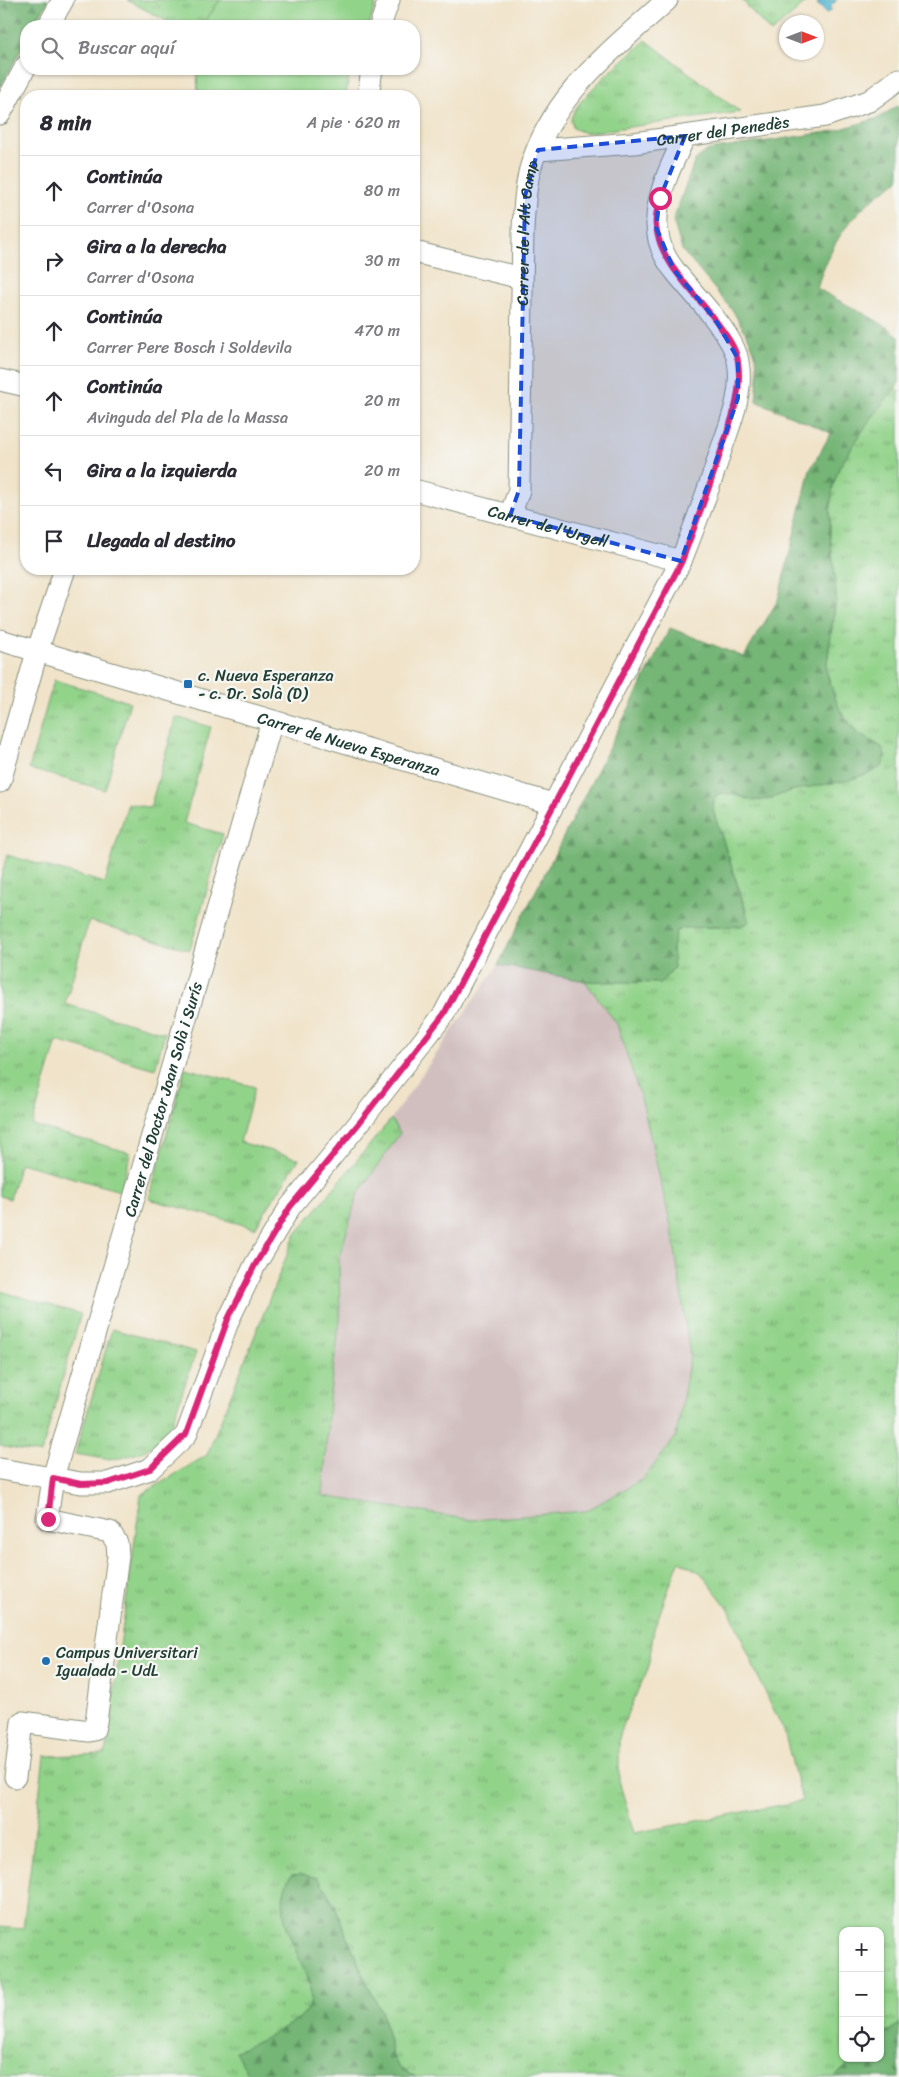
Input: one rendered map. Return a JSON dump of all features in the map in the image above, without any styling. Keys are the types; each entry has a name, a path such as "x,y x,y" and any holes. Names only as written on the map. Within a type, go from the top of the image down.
{"street":[{"path":"51,20 63,0"},
{"path":"382,20 390,0"},
{"name":"Carrer de l'Alt Camp","path":"510,516 518,490 521,278 525,196 530,170 545,132 559,107 602,58 666,0"},
{"path":"0,114 21,75"},
{"path":"369,90 371,75"},
{"name":"Carrer del Penedès","path":"538,150 634,144 836,114 869,101 899,79"},
{"path":"0,1469 81,1484 108,1483 150,1469 186,1434 228,1319 255,1265 290,1207 360,1122 444,1014 682,561 706,498 738,398 738,359 730,341 715,319 674,270 662,248 656,227 660,198 669,169 685,136"},
{"path":"420,253 521,278"},
{"path":"0,380 20,385"},
{"name":"Carrer de l'Urgell","path":"420,492 682,561"},
{"path":"0,782 37,652 62,575"},
{"name":"Carrer de Nueva Esperanza","path":"0,640 553,804"},
{"name":"Carrer del Doctor Joan Solà i Surís","path":"15,1777 22,1722 89,1731 94,1730 96,1722 118,1556 117,1543 110,1532 48,1519 53,1478 272,721"}],"highlighted area":[{"path":"685,136 660,198 656,227 674,270 715,319 738,359 738,398 681,561 510,516 519,490 525,196 538,150"}],"shaded area":[{"path":"498,965 585,981 617,1024 643,1105 673,1235 690,1356 676,1437 643,1479 586,1511 472,1520 323,1496 329,1400 340,1320 339,1259 357,1196 400,1133 391,1119"}],"green space":[{"path":"0,0 49,0 37,20 20,20 20,52 0,88"},
{"path":"127,0 220,0 206,20 165,20"},
{"path":"220,0 377,0 371,20 206,20"},
{"path":"742,0 809,0 792,15 779,15 779,26 771,33"},
{"path":"646,40 740,112 585,133 573,128 571,120 581,101 603,78"},
{"path":"197,75 349,75 347,90 198,90"},
{"path":"899,105 899,180 870,201 847,226 830,254 817,288 879,322 899,336 899,383 865,427 839,468 833,485 830,514 836,599 826,670 843,716 857,733 882,747 886,757 882,766 873,772 845,781 794,790 771,798 754,801 737,795 719,793 714,800 713,810 749,922 741,926 684,928 676,931 672,949 674,968 660,983 585,981 498,965 670,628 744,657 778,600 810,470 831,433 756,401 758,377 756,356 749,339 733,311 682,250 673,220 695,160 708,150 834,131 878,118"},
{"path":"894,387 899,390 899,2024 884,2034 884,1927 839,1927 839,2062 851,2062 835,2077 416,2077 398,2067 391,2050 382,2013 364,1977 333,1902 324,1887 284,1892 286,1923 309,1984 311,2002 304,2014 296,2021 265,2039 235,2051 250,2077 0,2077 0,1927 23,1929 44,1756 105,1754 141,1495 207,1455 295,1235 391,1119 400,1133 357,1196 339,1259 340,1320 329,1400 323,1496 472,1520 586,1511 643,1479 676,1437 690,1356 673,1235 643,1105 617,1024 585,981 660,983 674,968 672,949 676,931 684,928 731,927 747,913 713,810 714,800 719,793 758,801 804,787 873,772 857,733 838,707 826,670 836,599 830,514 833,485 839,468 865,427","holes":["679,1561 701,1573 730,1611 784,1731 802,1801 634,1833 619,1780 619,1738 628,1712 648,1669 654,1629"]},
{"path":"54,680 130,702 105,790 29,769"},
{"path":"176,717 211,727 184,823 223,834 190,950 89,921 65,1004 165,1033 155,1069 57,1041 32,1125 131,1153 120,1191 20,1163 10,1199 0,1196 0,881 7,855 105,883 128,803 150,808"},
{"path":"185,1068 255,1087 240,1142 299,1159 255,1228 149,1199"},
{"path":"0,1291 81,1314 41,1454 0,1446"},
{"path":"112,1329 196,1352 171,1426 159,1442 142,1452 122,1458 105,1459 75,1454"},
{"path":"300,1874 318,1878 333,1902 364,1977 382,2013 391,2050 398,2067 416,2077 250,2077 235,2051 248,2047 291,2024 309,2006 311,1994 308,1980 287,1929 283,1910 284,1892 291,1875"},
{"path":"899,2024 899,2077 835,2077 851,2062 884,2062 884,2034"}],"water":[{"path":"820,0 837,0 831,6 831,11 827,13 817,4"}],"place":[{"name":"c. Nueva Esperanza - c. Dr. Solà (D)","path":"188,684"},
{"name":"Campus Universitari Igualada - UdL","path":"46,1661"}],"route":[{"path":"48,1519 53,1478 81,1484 108,1483 150,1469 186,1434 228,1319 255,1265 290,1207 402,1070 444,1014 642,633 682,561 706,498 732,419 738,398 739,375 738,359 730,341 693,291 674,270 662,248 656,227 656,215 660,198"}]}
